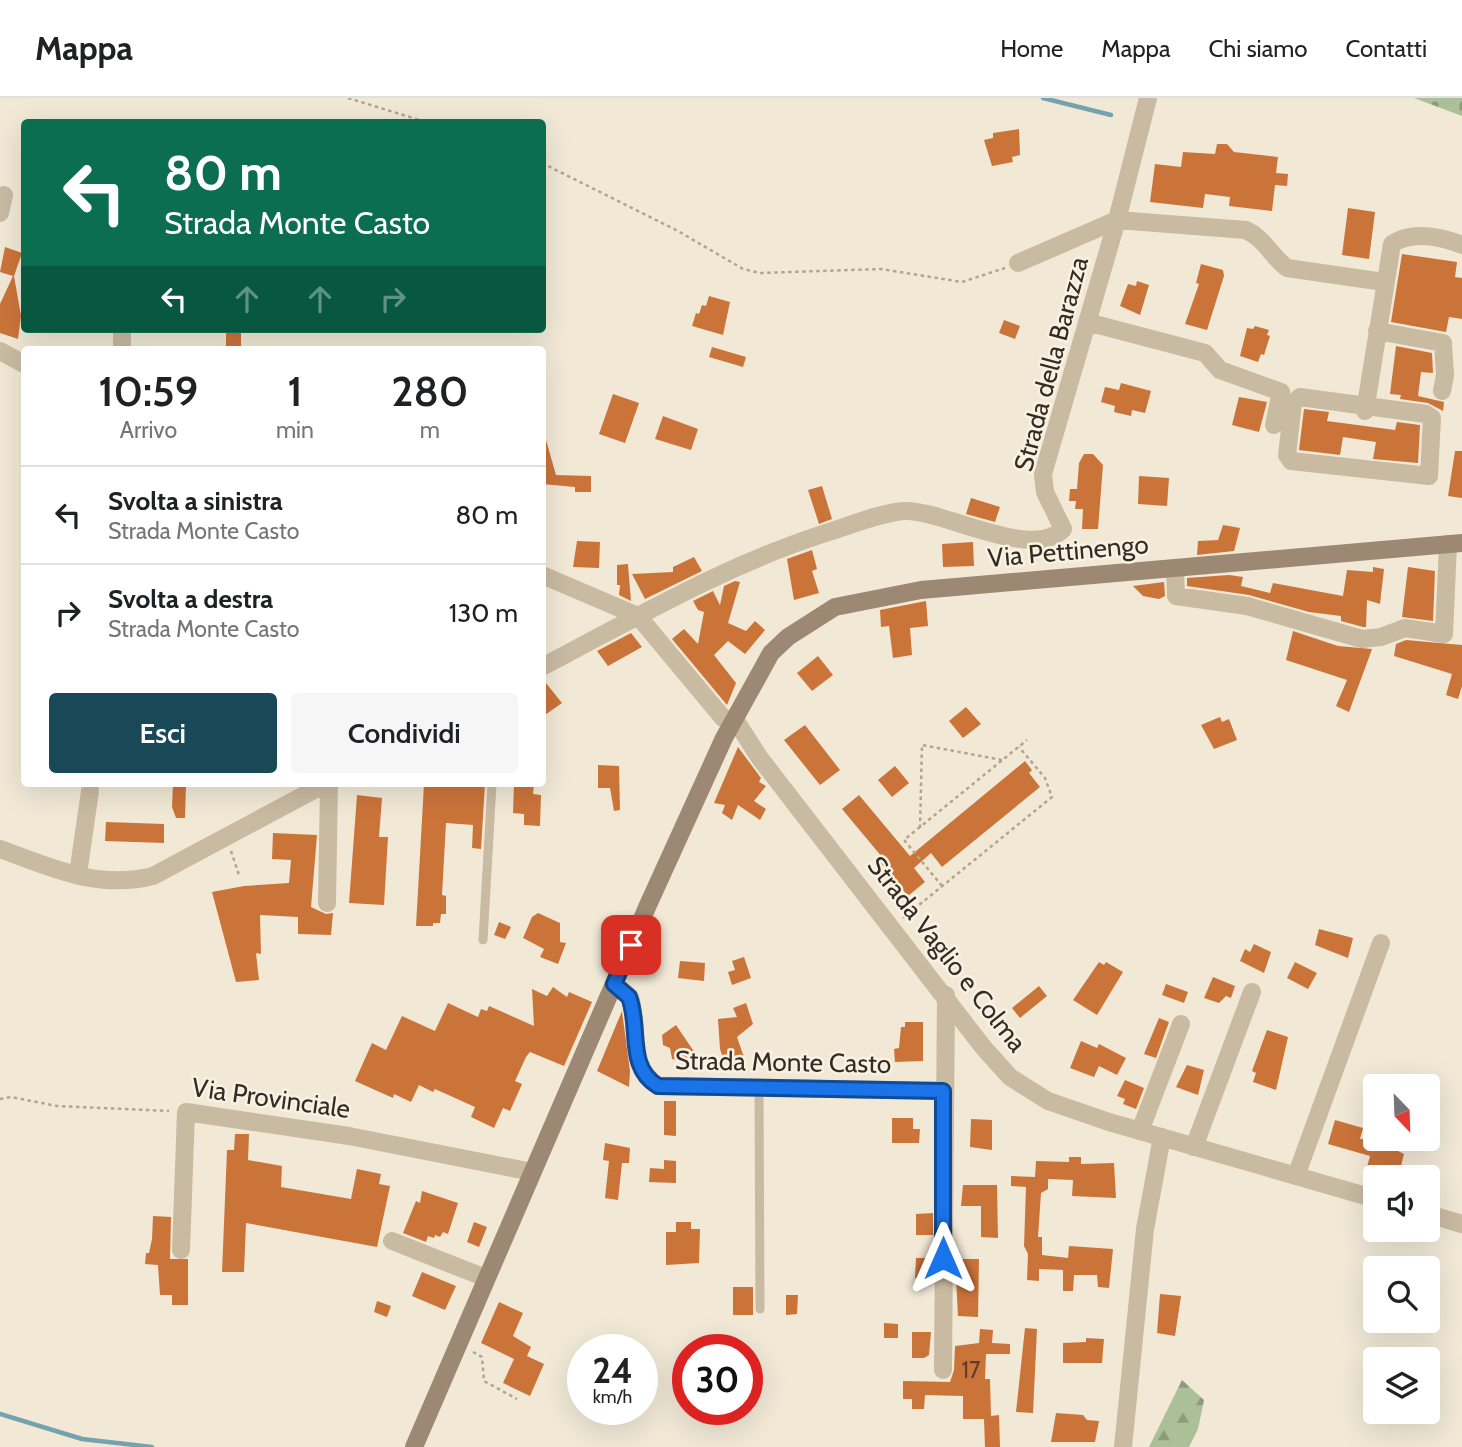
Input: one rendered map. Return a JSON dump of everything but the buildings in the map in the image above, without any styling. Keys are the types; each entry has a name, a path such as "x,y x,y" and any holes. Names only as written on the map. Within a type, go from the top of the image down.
{"main road":[{"name":"Via Pettinengo","path":"736,721 771,653 788,637 835,607 921,590 1455,544"},
{"path":"414,1447 614,984 724,738 736,721"}],"street":[{"name":"Strada della Barazza","path":"546,665 739,565 807,539 905,511 1028,539 1050,538 1063,529 1045,492 1043,474 1117,220 1149,98"},
{"path":"1018,263 1117,220 1246,230 1260,236 1277,261 1287,268 1384,282"},
{"path":"1365,409 1388,253 1392,244 1402,238 1448,239 1462,244"},
{"path":"1087,322 1205,353 1220,370 1273,387 1281,392 1274,425"},
{"path":"1377,331 1443,343 1445,366 1441,391"},
{"path":"0,351 21,362"},
{"path":"1300,397 1365,409 1426,414 1432,418 1429,476 1291,461 1287,455 1293,403 1300,397"},
{"path":"1175,569 1175,596 1247,606 1362,639 1381,637 1405,628 1444,634 1455,544"},
{"path":"546,577 638,616 723,718 736,721"},
{"name":"Strada Vaglio e Colma","path":"736,721 759,757 946,995 983,1047 1010,1077 1048,1101 1162,1138 1363,1195"},
{"path":"0,849 102,882 130,882 153,876 321,787"},
{"path":"327,787 327,903"},
{"path":"78,874 90,791"},
{"path":"1296,1176 1381,943"},
{"name":"Strada Monte Casto","path":"614,984 629,997 633,1007 638,1062 646,1080 658,1086 943,1091"},
{"path":"1194,1147 1252,992"},
{"path":"943,1370 943,1091 946,995"},
{"path":"1140,1131 1181,1024"},
{"path":"181,1250 186,1112"},
{"name":"Via Provinciale","path":"186,1112 349,1136 532,1172"},
{"path":"1123,1447 1145,1229 1162,1138"},
{"path":"1440,1218 1462,1224"},
{"path":"392,1241 486,1278"}],"lane":[{"path":"483,940 492,787"},
{"path":"759,1088 760,1309"}],"path":[{"path":"348,98 416,119"},
{"path":"546,165 678,231 743,269 760,273 881,269 962,282 1018,263"},
{"path":"1028,539 1027,545 1071,569 1072,578"},
{"path":"942,887 904,840 1027,740"},
{"path":"919,828 922,745 1002,760"},
{"path":"892,927 1052,797 1045,778 1019,747"},
{"path":"227,838 239,875"},
{"name":"Via Provinciale","path":"0,1100 11,1097 57,1106 186,1112"},
{"path":"458,1344 482,1357 484,1381 517,1399"}],"green space":[{"path":"1414,98 1462,98 1462,116"},
{"path":"1182,1380 1204,1400 1198,1429 1189,1447 1149,1447"}],"waterway":[{"path":"1043,98 1111,115"},
{"path":"0,1414 82,1439 152,1447"}],"route":[{"path":"631,945 614,984 629,997 633,1007 638,1062 646,1080 658,1086 943,1091 943,1258"}]}
